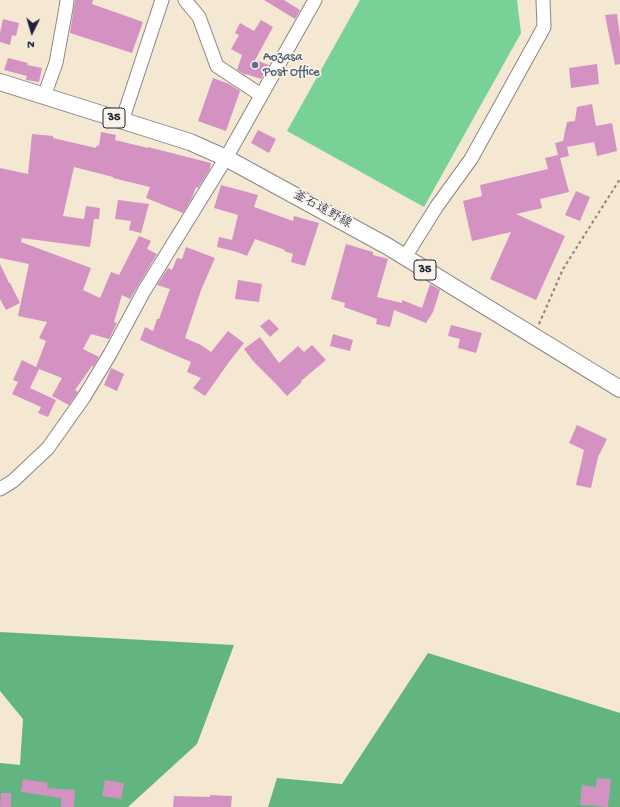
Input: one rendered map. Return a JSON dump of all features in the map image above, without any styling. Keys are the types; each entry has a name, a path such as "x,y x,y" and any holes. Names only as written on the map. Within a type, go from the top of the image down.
{"main road":[{"name":"釜石遠野線","path":"0,82 190,142 226,158 380,242 620,389"}],"street":[{"path":"44,96 56,63 67,0"},
{"path":"122,121 162,0"},
{"path":"185,0 200,17 217,66 261,95"},
{"path":"0,489 12,481 48,448 84,396 110,354 144,292 226,158 315,0"},
{"path":"405,257 437,206 471,159 544,27 543,0"}],"path":[{"path":"534,336 563,269 620,180"}],"green space":[{"path":"360,0 517,0 521,33 424,207 287,131"},
{"path":"0,632 234,645 197,744 128,807 0,807 0,763 20,765 23,719 0,691"},
{"path":"428,653 620,713 620,807 268,807 277,778 342,784"}],"building":[{"path":"75,0 93,0 92,4 143,22 132,53 70,33"},
{"path":"264,0 284,0 300,10 295,19"},
{"path":"617,14 620,37 620,64 615,65 605,15"},
{"path":"3,19 19,23 16,36 12,35 10,45 0,42"},
{"path":"261,20 273,27 255,60 269,65 261,79 246,75 237,70 242,55 231,49 239,35 235,33 240,23 254,31"},
{"path":"8,58 28,63 27,65 42,68 39,82 26,80 27,76 4,70"},
{"path":"597,64 599,84 571,88 569,68"},
{"path":"213,78 229,84 240,91 226,131 198,121"},
{"path":"592,104 596,126 612,123 617,151 597,156 594,142 567,147 569,156 560,158 569,192 540,199 542,208 516,214 565,236 536,300 490,279 511,232 472,241 463,201 482,196 480,185 548,169 545,158 558,155 555,143 563,141 567,122 575,121 577,107"},
{"path":"258,130 276,139 269,153 251,143"},
{"path":"101,132 116,135 115,140 211,163 210,169 198,188 196,187 192,198 183,213 146,198 150,187 74,167 63,216 84,219 86,206 100,208 99,219 94,219 90,247 22,238 21,242 91,268 83,290 100,298 111,272 119,275 139,236 151,241 147,249 157,254 130,299 122,295 114,322 117,323 109,339 91,334 83,349 99,357 75,390 78,392 69,405 52,396 62,378 39,369 30,388 56,400 48,417 38,413 41,407 12,394 18,382 13,380 22,360 36,367 46,341 39,338 47,322 18,316 29,264 0,258 0,168 28,174 32,134 53,136 53,138 96,148 97,145 99,146"},
{"path":"221,185 258,195 254,207 293,221 294,216 319,223 305,266 291,262 293,254 255,239 247,256 217,247 219,237 232,240 238,215 214,208"},
{"path":"576,191 590,197 580,221 565,215"},
{"path":"118,200 149,204 141,233 129,230 131,221 115,219"},
{"path":"346,244 373,252 373,255 388,259 377,297 402,303 402,300 422,308 430,284 440,290 433,312 426,323 394,310 390,327 376,324 377,319 344,307 345,303 331,299"},
{"path":"186,247 215,258 201,290 185,338 201,345 211,352 228,331 244,343 205,396 193,388 201,378 187,372 191,362 140,340 145,327 153,331 170,289 157,285 168,268 172,270 177,258 182,259"},
{"path":"0,264 20,303 6,310 0,299"},
{"path":"238,280 262,284 259,302 235,299"},
{"path":"269,319 279,329 270,337 260,326"},
{"path":"451,325 482,333 476,353 458,348 460,339 448,336"},
{"path":"333,334 353,340 350,351 330,346"},
{"path":"260,337 279,363 298,346 304,352 312,345 326,360 301,381 302,382 287,396 253,361 244,349"},
{"path":"111,368 124,374 117,391 104,385"},
{"path":"577,425 607,439 598,457 591,488 576,485 584,450 569,443"},
{"path":"597,778 611,779 608,807 580,805 582,785 596,787"},
{"path":"23,779 48,783 47,788 75,790 74,807 61,807 61,798 21,792"},
{"path":"105,780 124,783 121,799 102,796"},
{"path":"1,793 11,793 11,807 0,807"},
{"path":"210,795 232,796 231,807 173,807 174,796 210,797"}],"place":[{"name":"Aozasa Post Office","path":"255,65"}]}
